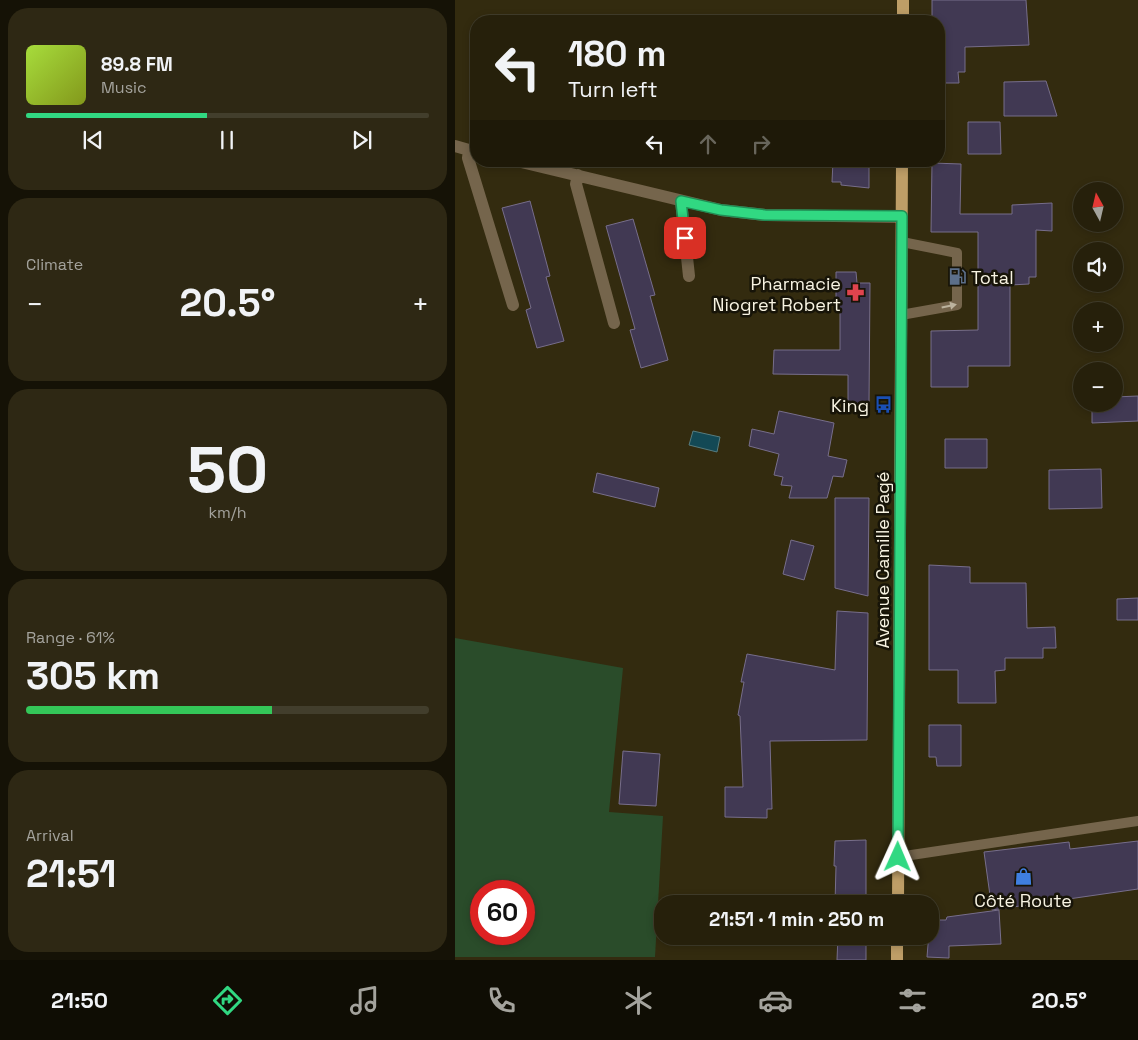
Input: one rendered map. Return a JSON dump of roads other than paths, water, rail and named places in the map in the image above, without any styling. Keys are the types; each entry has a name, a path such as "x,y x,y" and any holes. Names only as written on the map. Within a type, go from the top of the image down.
{"main road":[{"path":"903,0 903,15"},
{"name":"Avenue Camille Pagé","path":"898,895 902,167"},
{"path":"897,945 897,960"}],"street":[{"path":"455,146 470,150"},
{"path":"472,167 513,305"},
{"path":"541,167 721,210 765,215 902,216"},
{"path":"578,176 576,184 615,323"},
{"path":"681,201 689,276"}],"lane":[{"path":"901,315 957,305 957,253 902,242"},
{"path":"898,857 1138,821"}],"water":[{"path":"693,431 720,437 717,452 689,445"}],"place":[{"name":"Total","path":"957,277"},
{"name":"Pharmacie Niogret Robert","path":"855,293"},
{"name":"King","path":"883,405"},
{"name":"Côté Route","path":"1023,877"}]}
